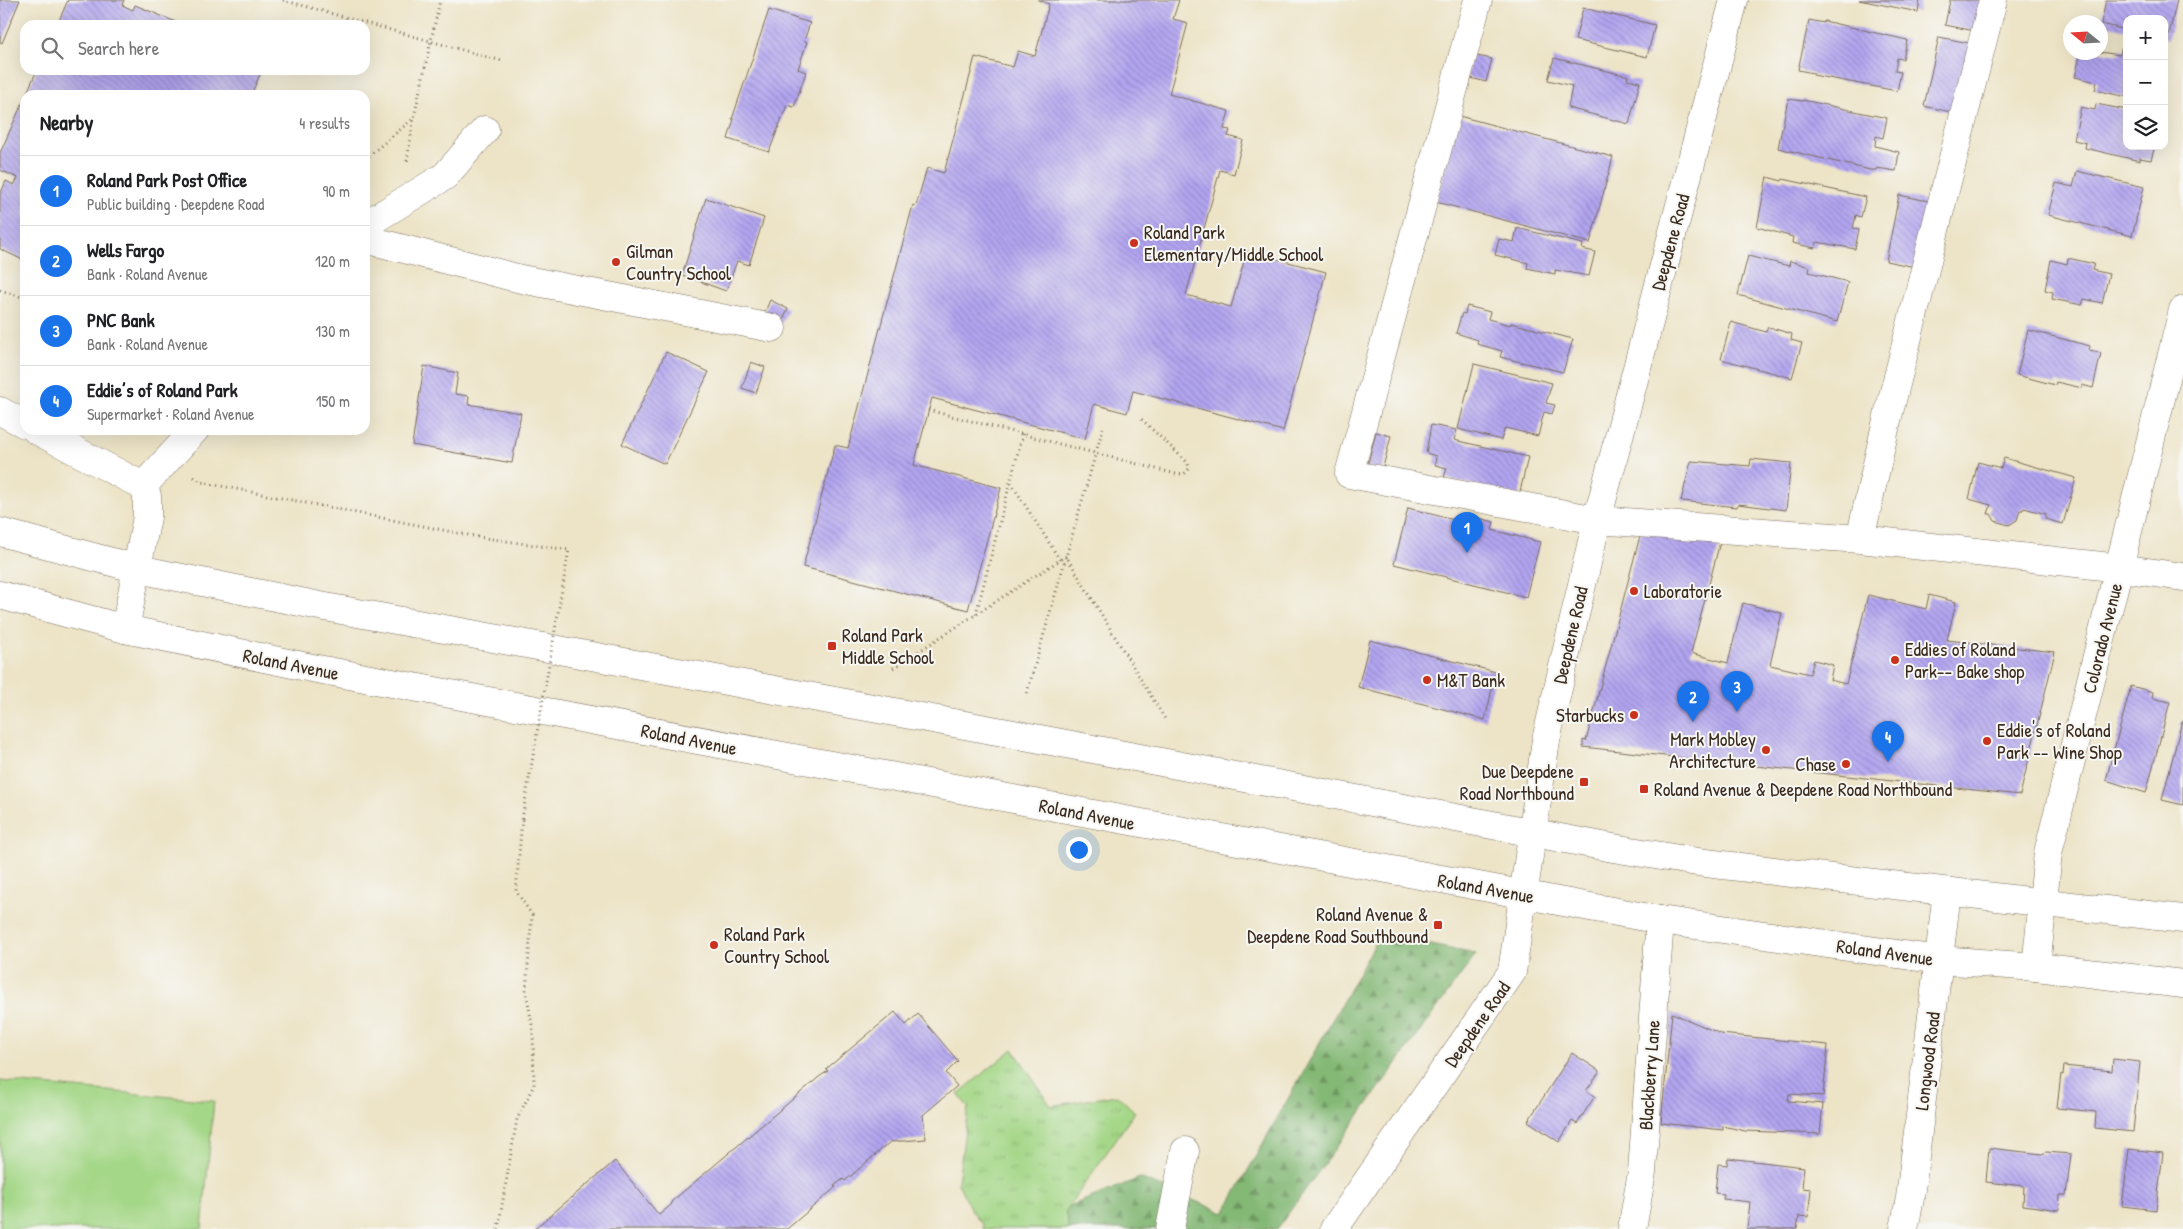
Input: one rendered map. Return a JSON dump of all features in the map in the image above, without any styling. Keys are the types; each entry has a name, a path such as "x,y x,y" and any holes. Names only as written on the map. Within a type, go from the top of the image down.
{"main road":[{"path":"1478,0 1349,474 1597,520 1860,539 2120,568 2183,577"},
{"name":"Deepdene Road","path":"1334,1229 1512,972 1546,740 1597,520 1734,0"},
{"path":"1860,539 1890,410 1993,0"},
{"path":"370,222 445,176 485,130"},
{"path":"370,239 521,279 772,328"},
{"name":"Colorado Avenue","path":"2036,967 2048,853 2183,310"},
{"path":"0,411 20,421"},
{"path":"46,435 143,486 148,496 148,508 138,569 126,629"},
{"path":"143,486 191,435"},
{"path":"0,532 138,569 330,608 1028,737 1533,834 1697,862 2183,919"},
{"name":"Roland Avenue","path":"0,595 126,629 322,670 1660,920 1939,960 2036,967 2183,984"},
{"name":"Longwood Road","path":"1904,1229 1910,1198 1947,892"},
{"name":"Blackberry Lane","path":"1632,1229 1642,1172 1660,920"},
{"path":"1170,1229 1185,1151"}],"path":[{"path":"283,0 358,20"},
{"path":"401,203 414,117 440,0"},
{"path":"370,23 502,61"},
{"path":"370,154 414,117"},
{"path":"0,290 20,296"},
{"path":"928,410 1176,474 1184,474 1189,469 1188,463 1139,417"},
{"path":"1027,693 1103,428"},
{"path":"976,615 1011,483 1022,433"},
{"path":"167,462 201,482 478,537 569,550 522,819 516,891 532,916 526,991 534,1030 534,1085 517,1119 498,1229"},
{"path":"1011,483 1060,560"},
{"path":"893,668 1066,556"},
{"path":"1066,556 1165,719"}],"green space":[{"path":"1380,935 1476,954 1277,1229 1028,1229 1032,1221 1140,1178 1224,1213"},
{"path":"1013,1049 1051,1106 1117,1095 1135,1112 1065,1212 1069,1229 983,1229 958,1183 968,1107 958,1094"},
{"path":"0,1081 214,1101 202,1229 0,1229"}],"building":[{"path":"0,0 20,0 2,43 0,42"},
{"path":"68,0 124,0 122,5 133,10 135,5 171,20 59,20"},
{"path":"1038,0 1179,0 1173,19 1188,23 1169,94 1229,111 1224,129 1230,130 1228,136 1243,140 1234,174 1220,170 1186,295 1231,307 1247,251 1326,272 1283,431 1133,391 1127,413 1094,404 1085,439 932,398 914,465 1001,488 968,610 803,567 835,445 848,448 913,205 916,206 927,168 944,173 975,57 1013,67 1018,51 1035,56 1049,4"},
{"path":"1859,0 1920,0 1918,12"},
{"path":"1950,0 1987,0 1980,32 1945,25"},
{"path":"2106,0 2177,0 2168,39 2168,15 2123,15 2123,29 2108,26 2108,15 2103,15"},
{"path":"1583,8 1655,25 1647,57 1575,40"},
{"path":"769,10 810,23 804,41 807,42 798,69 806,72 794,107 787,105 769,152 728,139 734,119 732,119"},
{"path":"1809,20 1824,23 1824,21 1907,40 1903,59 1897,58 1895,71 1901,72 1897,91 1813,75 1813,73 1798,70"},
{"path":"1939,37 1974,44 1959,114 1924,106"},
{"path":"2121,49 2123,49 2123,96 2095,90 2097,82 2075,77 2079,60 2108,60 2108,53 2120,55"},
{"path":"1472,55 1492,59 1486,82 1467,77"},
{"path":"1554,58 1628,76 1627,79 1640,82 1629,124 1568,108 1572,86 1548,80"},
{"path":"35,75 260,75 253,90 28,90"},
{"path":"1788,99 1803,100 1887,118 1883,138 1876,136 1875,146 1899,152 1896,171 1877,168 1876,170 1870,170 1778,148"},
{"path":"2096,104 2123,109 2123,150 2154,150 2151,160 2140,158 2140,161 2085,148 2086,143 2074,140 2081,107 2095,110"},
{"path":"20,108 20,259 0,249 0,195 6,181 14,185 18,178 0,170 0,153"},
{"path":"1459,116 1613,157 1590,243 1436,202"},
{"path":"2077,171 2144,187 2132,236 2048,215 2056,183 2073,187"},
{"path":"1767,177 1866,197 1861,217 1856,215 1853,228 1859,229 1855,249 1817,242 1815,248 1792,243 1793,237 1757,227"},
{"path":"1899,195 1933,202 1920,268 1886,261"},
{"path":"706,198 764,218 749,265 737,261 726,291 682,275"},
{"path":"1517,228 1583,244 1582,249 1595,252 1589,276 1555,270 1555,274 1527,268 1528,263 1495,255 1499,239 1514,242"},
{"path":"1748,256 1789,266 1790,261 1810,267 1809,272 1848,282 1837,322 1738,295"},
{"path":"2068,258 2094,264 2092,270 2109,274 2102,303 2084,299 2082,305 2052,299 2053,292 2045,290 2051,260 2067,264"},
{"path":"770,300 788,309 782,323 764,314"},
{"path":"1467,306 1490,312 1488,319 1573,339 1563,372 1500,357 1502,351 1477,344 1478,340 1456,333 1462,313 1465,314"},
{"path":"1731,322 1766,332 1768,327 1792,334 1791,340 1802,343 1792,378 1721,359"},
{"path":"2028,330 2090,346 2089,351 2101,353 2093,388 2082,385 2082,388 2056,382 2055,385 2017,375"},
{"path":"666,352 709,372 665,464 622,444"},
{"path":"751,362 765,367 756,393 742,388"},
{"path":"1474,364 1552,383 1546,403 1555,405 1552,414 1544,412 1538,436 1505,428 1501,440 1458,429"},
{"path":"424,366 458,373 455,394 469,396 468,404 521,413 512,463 412,445"},
{"path":"1431,425 1457,430 1454,440 1528,457 1519,496 1444,478 1447,468 1435,465 1436,456 1426,453"},
{"path":"1376,432 1391,436 1382,471 1367,467"},
{"path":"2004,458 2076,478 2063,524 2045,519 2046,514 2024,508 2020,510 2017,520 2009,525 1995,521 1991,514 1988,514 1991,505 1969,499 1978,462 2001,468"},
{"path":"1751,459 1791,463 1786,510 1738,504 1737,507 1681,501 1691,461 1750,466"},
{"path":"1408,508 1466,523 1468,515 1494,522 1492,530 1540,542 1526,597 1394,564"},
{"path":"1641,532 1720,542 1691,653 1728,663 1743,603 1782,613 1770,665 1810,674 1814,660 1833,665 1830,680 1846,684 1868,595 1926,609 1929,595 1956,602 1947,640 2055,652 2020,795 1583,747 1583,740 1586,741"},
{"name":"M&T Bank","path":"1370,640 1496,672 1485,720 1358,687"},
{"path":"2131,686 2153,692 2152,698 2170,702 2146,793 2106,780"},
{"path":"2183,721 2183,805 2162,800"},
{"path":"895,1012 906,1025 918,1014 958,1061 946,1073 957,1086 923,1115 926,1139 890,1142 845,1181 843,1179 834,1186 836,1187 787,1229 534,1229 615,1161 659,1215 672,1204 671,1202 828,1071 826,1069"},
{"path":"1672,1013 1721,1034 1828,1045 1823,1096 1789,1094 1788,1101 1823,1104 1820,1134 1745,1131 1723,1126 1723,1130 1661,1123"},
{"path":"1572,1053 1600,1071 1586,1091 1595,1096 1577,1124 1572,1121 1559,1142 1528,1121"},
{"path":"2113,1059 2140,1062 2133,1132 2095,1128 2096,1112 2057,1108 2061,1074 2063,1075 2064,1066 2112,1071"},
{"path":"1989,1148 2042,1154 2046,1152 2071,1154 2066,1195 2060,1195 2059,1210 2023,1205 2024,1186 1986,1182"},
{"path":"2129,1149 2163,1153 2156,1210 2122,1206"},
{"path":"1728,1158 1804,1167 1802,1188 1811,1189 1808,1217 1799,1216 1797,1229 1747,1229 1750,1202 1723,1199 1724,1194 1715,1193 1718,1164 1727,1165"}],"place":[{"name":"Roland Park Elementary/Middle School","path":"1134,243"},
{"name":"Gilman Country School","path":"616,262"},
{"name":"Roland Park Post Office","path":"1467,553"},
{"name":"Laboratorie","path":"1634,591"},
{"name":"Roland Park Middle School","path":"832,646"},
{"name":"Eddies of Roland Park-- Bake shop","path":"1895,660"},
{"name":"M&T Bank","path":"1427,680"},
{"name":"PNC Bank","path":"1737,712"},
{"name":"Starbucks","path":"1634,715"},
{"name":"Wells Fargo","path":"1693,722"},
{"name":"Eddie's of Roland Park -- Wine Shop","path":"1987,741"},
{"name":"Mark Mobley Architecture","path":"1766,750"},
{"name":"Eddie’s of Roland Park","path":"1888,762"},
{"name":"Chase","path":"1846,764"},
{"name":"Due Deepdene Road Northbound","path":"1584,782"},
{"name":"Roland Avenue & Deepdene Road Northbound","path":"1644,789"},
{"name":"Roland Avenue & Deepdene Road Southbound","path":"1438,925"},
{"name":"Roland Park Country School","path":"714,945"}]}
